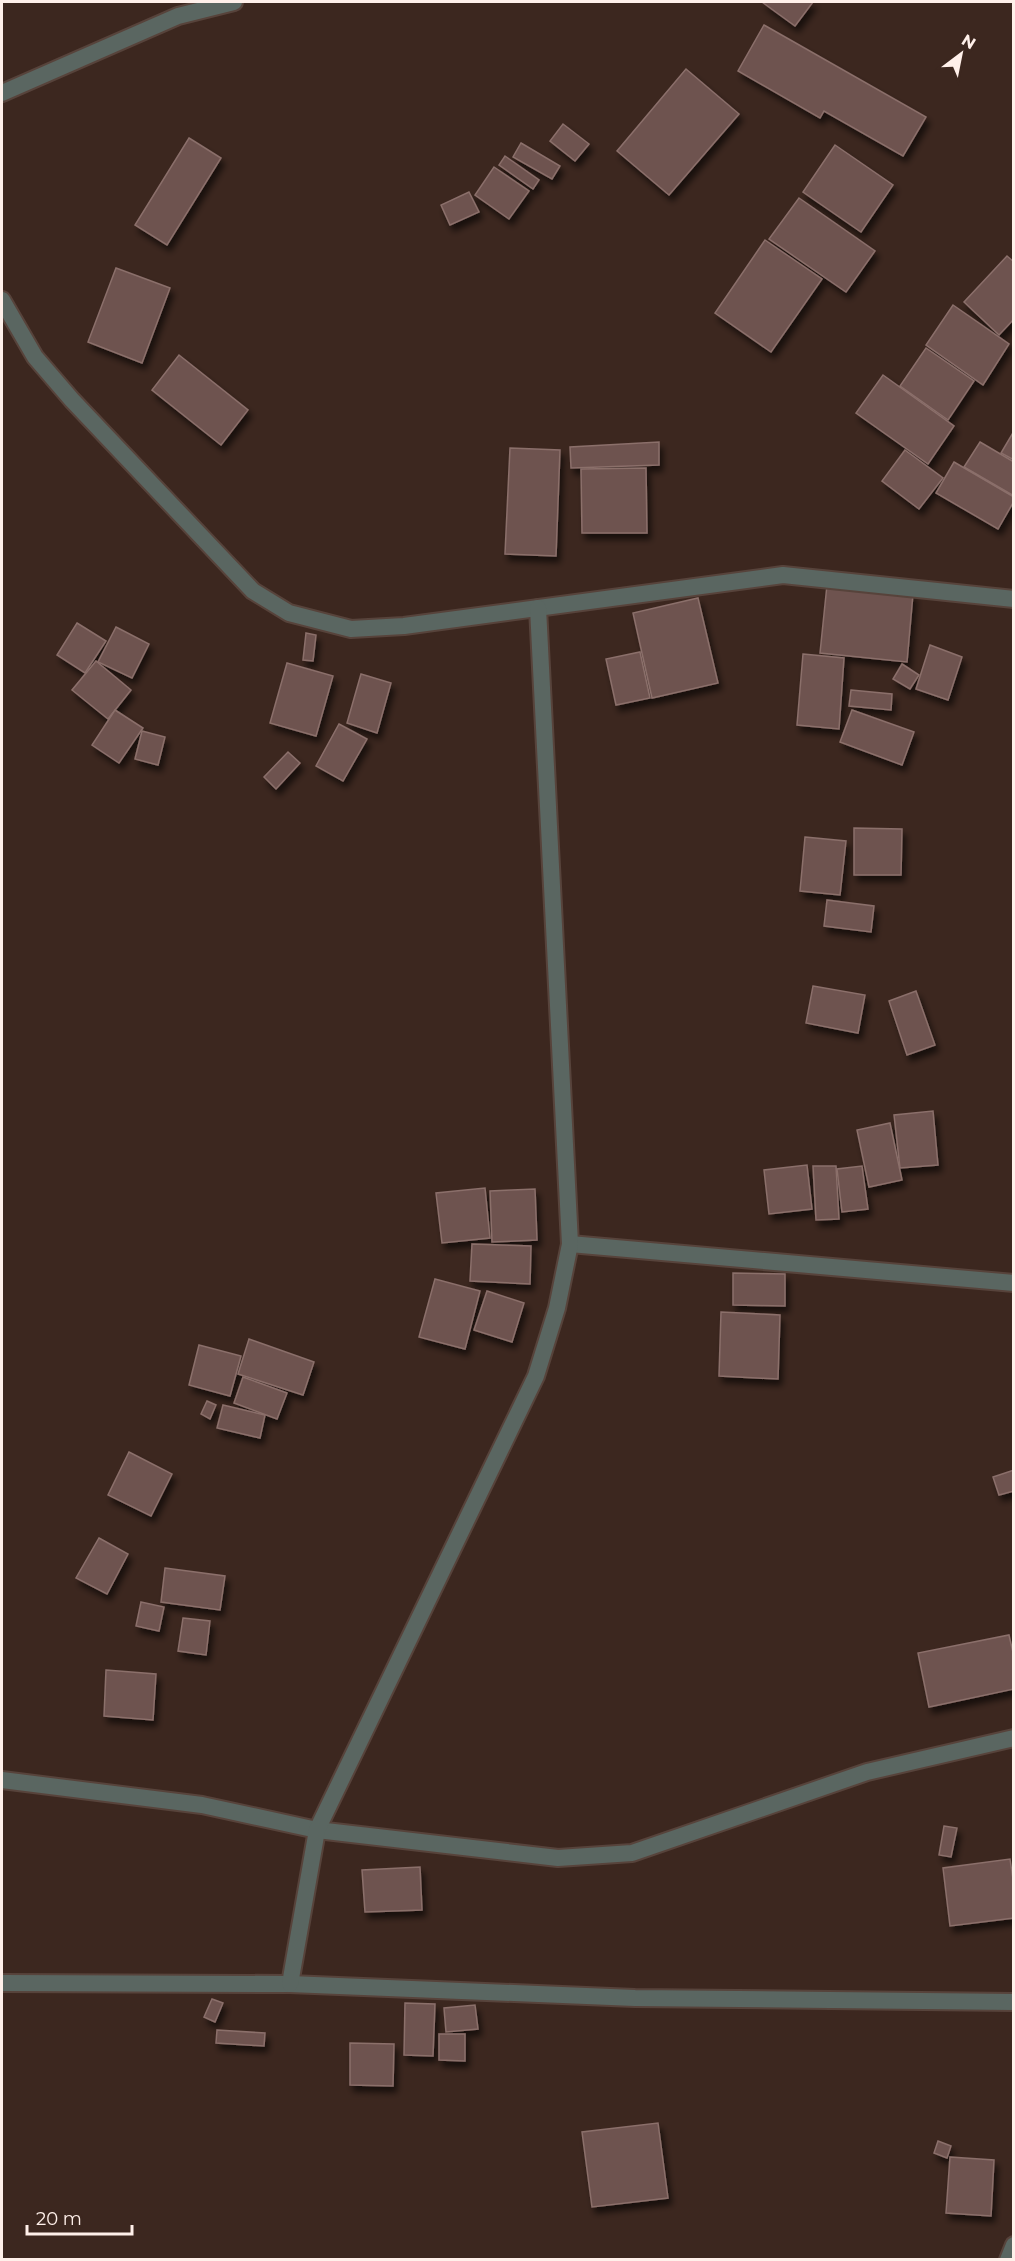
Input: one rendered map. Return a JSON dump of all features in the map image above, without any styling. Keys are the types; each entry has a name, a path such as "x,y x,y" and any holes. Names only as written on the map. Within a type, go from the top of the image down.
{"street":[{"path":"2,93 178,16 234,2"},
{"path":"2,300 35,357 72,400 253,591 289,613 351,629 404,626 783,575 1014,599"},
{"path":"290,1984 317,1830 536,1376 557,1308 570,1244 538,608"},
{"path":"570,1244 1014,1283"},
{"path":"2,1780 202,1805 317,1830 558,1858 632,1853 867,1773 1014,1738"},
{"path":"2,1983 290,1984 635,1998 1014,2002"},
{"path":"1008,2259 1014,2245"}],"building":[{"path":"762,2 813,2 795,26"},
{"path":"764,25 926,117 903,156 824,111 820,118 738,71"},
{"path":"686,69 739,114 669,195 617,151"},
{"path":"563,124 589,144 575,161 550,141"},
{"path":"189,138 221,158 167,245 135,225"},
{"path":"521,143 560,166 552,179 513,157"},
{"path":"835,145 893,185 861,232 803,192"},
{"path":"505,156 539,180 533,189 499,165"},
{"path":"494,167 529,191 509,219 475,195"},
{"path":"469,192 479,212 450,225 441,205"},
{"path":"799,198 875,251 846,292 769,239"},
{"path":"765,240 822,279 771,352 715,313"},
{"path":"1007,256 1014,262 1014,319 999,335 964,302"},
{"path":"116,268 170,288 142,363 88,342"},
{"path":"953,305 1009,344 983,385 926,345"},
{"path":"926,348 974,381 948,420 900,386"},
{"path":"179,355 248,410 221,445 152,390"},
{"path":"883,375 954,426 928,464 856,413"},
{"path":"1014,431 1014,460 1001,453"},
{"path":"659,442 659,465 571,468 570,447"},
{"path":"980,442 1014,462 1014,496 964,467"},
{"path":"510,448 560,450 556,556 505,554"},
{"path":"905,450 943,478 919,509 882,481"},
{"path":"954,462 1014,497 998,529 936,493"},
{"path":"646,468 647,533 582,533 581,469"},
{"path":"827,585 913,594 907,662 820,653"},
{"path":"698,598 718,683 652,698 633,613"},
{"path":"77,623 106,641 85,673 57,655"},
{"path":"116,627 149,644 132,678 98,662"},
{"path":"306,633 316,635 313,661 303,660"},
{"path":"930,645 962,657 948,700 916,689"},
{"path":"640,652 650,698 616,705 606,659"},
{"path":"803,654 844,658 839,729 797,725"},
{"path":"96,661 131,690 108,719 72,690"},
{"path":"287,663 333,676 316,736 270,723"},
{"path":"902,664 919,675 910,689 893,679"},
{"path":"361,674 391,683 377,733 347,723"},
{"path":"851,690 892,694 891,710 849,706"},
{"path":"115,710 143,728 119,763 92,745"},
{"path":"852,710 914,732 902,765 840,742"},
{"path":"339,724 367,739 343,781 316,766"},
{"path":"142,731 165,737 158,765 135,759"},
{"path":"288,752 300,763 276,789 264,777"},
{"path":"854,828 902,829 901,875 854,875"},
{"path":"805,837 846,841 840,895 800,891"},
{"path":"827,900 874,906 871,932 824,926"},
{"path":"813,986 865,995 858,1033 806,1023"},
{"path":"916,991 935,1045 907,1055 889,1001"},
{"path":"933,1111 938,1165 900,1168 894,1115"},
{"path":"890,1123 902,1180 869,1187 857,1130"},
{"path":"807,1165 812,1209 769,1214 764,1170"},
{"path":"813,1166 836,1166 839,1219 816,1220"},
{"path":"862,1166 868,1209 842,1212 837,1169"},
{"path":"485,1188 490,1238 442,1243 436,1193"},
{"path":"535,1189 537,1240 492,1242 490,1191"},
{"path":"472,1244 531,1246 530,1284 470,1281"},
{"path":"733,1273 785,1274 785,1306 733,1305"},
{"path":"435,1279 480,1291 465,1349 419,1337"},
{"path":"487,1291 524,1303 512,1342 474,1330"},
{"path":"721,1312 780,1315 778,1379 719,1376"},
{"path":"249,1339 314,1362 303,1395 238,1374"},
{"path":"199,1345 241,1356 230,1396 189,1385"},
{"path":"243,1377 287,1393 277,1419 234,1403"},
{"path":"207,1401 216,1405 210,1419 201,1414"},
{"path":"223,1405 265,1415 260,1438 217,1428"},
{"path":"129,1452 172,1474 151,1516 108,1495"},
{"path":"1014,1470 1014,1491 999,1495 993,1477"},
{"path":"99,1538 128,1554 107,1594 76,1578"},
{"path":"165,1568 225,1576 220,1610 161,1602"},
{"path":"141,1602 164,1607 159,1631 136,1626"},
{"path":"183,1618 210,1621 206,1655 178,1651"},
{"path":"1009,1635 1014,1657 1014,1689 929,1707 918,1653"},
{"path":"106,1670 156,1674 153,1720 104,1716"},
{"path":"944,1826 957,1828 951,1857 939,1855"},
{"path":"1010,1859 1014,1886 1014,1918 950,1926 943,1868"},
{"path":"420,1867 422,1910 365,1912 362,1870"},
{"path":"212,1999 223,2003 215,2022 204,2017"},
{"path":"405,2003 435,2004 433,2056 404,2055"},
{"path":"475,2005 478,2029 446,2032 444,2008"},
{"path":"217,2030 265,2033 264,2046 216,2043"},
{"path":"439,2034 465,2034 465,2061 439,2060"},
{"path":"350,2043 394,2044 393,2086 350,2085"},
{"path":"658,2123 668,2198 592,2207 582,2132"},
{"path":"938,2141 951,2146 947,2158 934,2153"},
{"path":"950,2157 994,2160 991,2216 946,2213"}]}
